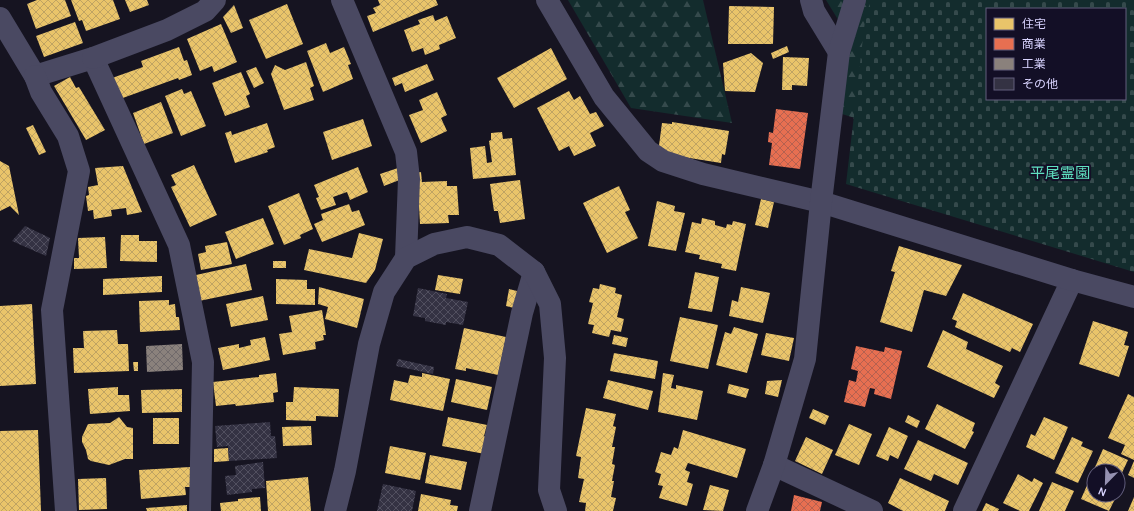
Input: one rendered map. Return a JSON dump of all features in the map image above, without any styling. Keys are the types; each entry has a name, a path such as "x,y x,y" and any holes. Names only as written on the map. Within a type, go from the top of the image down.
{"street":[{"path":"35,76 93,58 167,30 205,10 215,0"},
{"path":"342,0 406,152 409,178 406,258"},
{"path":"547,0 604,97 648,151 663,161 703,174 821,202 1072,280 1134,297"},
{"path":"811,0 814,11 839,52"},
{"path":"757,511 774,465 805,359 821,202 839,52 855,0"},
{"path":"0,18 35,76 41,92 68,136 79,171 52,310 66,511"},
{"path":"93,58 179,245 203,362 200,511"},
{"path":"335,511 345,472 369,344 384,292 406,258 434,244 467,237 499,245 534,272 550,304 555,358 549,490 556,511"},
{"path":"480,511 522,313 534,272"},
{"path":"964,511 1072,280"},
{"path":"774,465 872,511"}],"green space":[{"path":"568,0 703,0 732,123 631,108"},
{"path":"826,0 900,0 861,120 842,114 845,31"},
{"name":"平尾霊園","path":"872,0 1134,0 1134,272 846,184 866,12"}],"building: 住宅":[{"path":"37,0 65,0 71,16 36,29 27,4"},
{"path":"71,0 113,0 120,19 86,31 82,20 79,21"},
{"path":"125,0 147,0 149,5 130,12"},
{"path":"378,0 436,0 438,5 373,32 367,16 376,13 373,8 380,5"},
{"path":"287,4 303,44 266,59 249,20"},
{"path":"234,5 243,28 231,33 223,17"},
{"path":"729,6 774,7 773,44 728,44"},
{"path":"433,15 435,21 447,16 456,38 439,45 440,49 425,55 423,48 412,52 404,30 420,24 418,20"},
{"path":"75,22 83,43 44,57 36,36"},
{"path":"221,24 237,62 214,72 212,66 200,71 187,39"},
{"path":"326,43 330,53 344,47 351,64 348,65 353,79 323,92 307,51"},
{"path":"787,46 789,52 773,59 771,53"},
{"path":"179,47 184,61 187,60 192,75 179,80 178,78 120,99 112,78 143,67 141,61"},
{"path":"551,48 567,79 514,108 497,78"},
{"path":"751,53 763,63 755,92 725,91 723,63"},
{"path":"783,57 809,58 807,86 792,85 792,90 782,90"},
{"path":"306,62 314,86 310,88 314,100 284,110 271,74 275,65 285,70"},
{"path":"427,64 434,80 405,92 402,83 395,86 392,78"},
{"path":"256,67 264,83 254,88 246,71"},
{"path":"241,72 250,94 246,96 250,107 225,116 212,83"},
{"path":"70,77 76,88 79,87 105,130 86,140 54,86"},
{"path":"182,89 184,94 191,91 206,126 181,136 165,96"},
{"path":"569,91 574,100 580,96 590,114 596,112 604,126 590,133 596,146 574,156 569,146 559,151 537,108"},
{"path":"437,92 447,115 441,118 447,131 421,143 409,115 423,110 419,100"},
{"path":"161,102 173,133 144,144 133,113"},
{"path":"363,119 372,146 332,160 323,132"},
{"path":"672,122 729,131 725,155 722,154 721,163 658,153 662,123 672,124"},
{"path":"267,123 275,147 267,150 268,152 235,163 225,133 231,131 232,135"},
{"path":"33,125 46,152 39,155 26,128"},
{"path":"502,132 503,139 512,138 516,175 473,179 470,148 485,146 487,163 492,162 489,141 491,140 491,133"},
{"path":"0,161 9,166 19,215 10,206 0,211"},
{"path":"194,165 217,215 190,227 171,187 176,185 171,175"},
{"path":"123,166 142,212 127,215 126,208 111,210 112,216 94,219 93,210 88,211 86,196 89,195 88,187 98,185 95,168"},
{"path":"358,167 368,192 350,200 347,192 333,197 336,205 321,210 316,198 319,197 314,185"},
{"path":"398,168 402,179 384,186 380,174"},
{"path":"417,172 421,172 422,182 447,181 447,186 457,186 459,215 448,215 449,223 420,224"},
{"path":"520,180 525,219 500,223 498,211 494,211 490,184"},
{"path":"619,186 630,210 625,212 638,238 607,253 583,203"},
{"path":"299,193 313,229 300,235 301,238 284,245 268,206"},
{"path":"761,199 774,202 768,228 755,225"},
{"path":"657,201 675,206 674,211 685,213 676,251 648,246"},
{"path":"349,204 352,212 359,210 365,225 322,242 314,224 323,220 321,214"},
{"path":"263,218 274,244 236,259 225,232"},
{"path":"702,218 715,221 715,225 726,228 727,224 732,225 733,221 746,224 736,271 721,268 722,264 699,259 700,255 685,252 692,222 701,224"},
{"path":"359,233 383,239 375,270 366,283 304,270 309,249 352,258"},
{"path":"121,235 139,235 139,241 157,241 157,262 120,261"},
{"path":"105,237 107,268 74,269 74,258 79,258 78,238"},
{"path":"227,242 232,264 201,270 198,254 206,252 205,246"},
{"path":"899,246 962,265 946,296 924,290 912,332 880,322 895,272 891,271"},
{"path":"273,261 286,261 286,268 273,268"},
{"path":"246,264 252,290 199,301 196,275"},
{"path":"695,272 719,277 712,312 688,308"},
{"path":"438,275 463,279 460,294 435,290"},
{"path":"162,276 162,292 103,295 103,279"},
{"path":"276,279 307,280 307,289 315,289 315,305 276,304"},
{"path":"600,284 616,288 615,293 622,295 617,317 624,319 621,332 611,330 609,337 592,333 594,325 588,324 593,303 589,302 593,288 599,289"},
{"path":"319,287 364,299 357,328 325,319 328,307 318,304"},
{"path":"741,287 770,293 763,323 729,316 732,300 738,302"},
{"path":"509,289 521,292 518,309 506,306"},
{"path":"963,293 1033,324 1020,352 1012,348 1010,352 955,327 957,321 952,319"},
{"path":"263,296 268,320 231,327 226,304"},
{"path":"169,300 169,305 175,304 176,317 179,317 180,330 140,332 139,301"},
{"path":"32,304 36,384 0,386 0,306"},
{"path":"322,310 326,335 323,335 324,340 315,342 316,349 283,355 279,334 292,332 289,316"},
{"path":"680,317 718,325 708,369 670,361"},
{"path":"1093,321 1128,332 1124,345 1129,346 1119,377 1079,364"},
{"path":"734,327 758,334 747,373 716,365 725,332 731,334"},
{"path":"464,328 506,337 498,375 466,368 466,371 455,369"},
{"path":"117,330 118,344 128,344 129,371 74,373 73,348 84,348 83,331"},
{"path":"943,330 968,342 966,349 1003,366 995,383 1000,386 994,398 927,367"},
{"path":"766,333 794,338 789,361 761,355"},
{"path":"614,335 628,338 626,347 612,344"},
{"path":"265,337 270,360 223,370 218,348 239,344 239,348 251,345 250,340"},
{"path":"614,353 658,361 655,379 610,371"},
{"path":"133,362 138,362 138,371 134,371"},
{"path":"276,373 278,392 273,393 274,402 236,406 235,404 216,406 213,382 259,377 259,375"},
{"path":"422,373 450,379 443,411 390,400 394,380 408,383 410,375 422,377"},
{"path":"663,373 674,375 671,388 676,389 676,385 703,391 697,420 658,412"},
{"path":"456,379 492,387 487,410 451,402"},
{"path":"608,380 653,391 648,410 603,398"},
{"path":"782,380 778,397 765,394 767,381"},
{"path":"729,384 749,389 746,398 727,393"},
{"path":"118,387 118,395 129,395 130,411 90,414 88,389"},
{"path":"294,387 339,389 338,417 316,416 316,421 286,420 286,402 293,402"},
{"path":"182,389 182,412 142,413 141,390"},
{"path":"1128,394 1134,397 1134,460 1121,454 1125,445 1108,438"},
{"path":"937,404 975,423 972,431 974,432 965,449 925,429"},
{"path":"586,408 616,414 613,426 616,427 612,447 615,447 612,464 615,465 611,497 616,498 613,511 585,511 586,503 579,502 584,479 578,478 581,457 576,456"},
{"path":"813,409 829,416 825,425 809,418"},
{"path":"908,415 920,421 917,428 905,422"},
{"path":"119,417 127,427 133,428 133,459 125,459 109,465 88,459 82,442 82,437 88,424 110,423"},
{"path":"448,417 487,425 484,436 489,437 485,454 442,446"},
{"path":"1044,417 1068,427 1054,460 1026,447 1031,434 1035,436"},
{"path":"153,418 179,418 179,444 153,444"},
{"path":"849,424 872,434 859,465 835,455"},
{"path":"311,426 312,445 283,446 282,427"},
{"path":"889,427 908,436 898,459 890,455 888,461 876,456"},
{"path":"38,430 41,511 0,511 0,431"},
{"path":"683,430 746,449 737,478 688,463 685,470 690,472 687,482 693,484 687,506 659,498 663,486 658,485 661,474 655,472 661,452 671,455 674,447 678,449"},
{"path":"806,437 833,450 822,474 795,461"},
{"path":"1072,437 1083,442 1081,446 1093,451 1086,463 1078,483 1055,473"},
{"path":"918,440 968,463 958,485 934,474 931,481 904,469"},
{"path":"390,446 426,453 420,480 385,473"},
{"path":"228,448 229,461 214,462 214,449"},
{"path":"1103,449 1128,460 1126,464 1126,463 1097,463"},
{"path":"430,455 467,462 461,490 425,483"},
{"path":"1134,461 1134,478 1128,475"},
{"path":"190,467 192,487 185,487 186,495 141,499 139,470"},
{"path":"1018,474 1032,482 1034,478 1043,483 1029,511 1020,511 1003,503"},
{"path":"308,477 311,511 268,511 266,481"},
{"path":"106,478 107,509 79,510 78,479"},
{"path":"900,478 949,501 945,511 903,511 888,503"},
{"path":"1052,482 1074,491 1065,511 1039,511"},
{"path":"710,485 729,490 723,511 703,510"},
{"path":"1086,488 1086,501 1081,499"},
{"path":"421,494 451,500 450,505 458,506 457,511 418,511"},
{"path":"260,497 261,511 221,511 220,503 238,501 238,499"},
{"path":"1134,497 1134,511 1128,511"},
{"path":"986,503 999,509 998,511 982,511"},
{"path":"1090,503 1113,503 1109,511"},
{"path":"187,505 187,511 147,511 146,508"}],"building: 商業":[{"path":"776,109 808,113 800,169 769,165 772,143 768,142 769,132 773,133"},
{"path":"856,346 884,352 885,347 902,351 891,399 874,394 875,389 870,388 865,407 844,402 849,380 856,382 858,371 851,369"},
{"path":"794,495 822,502 820,511 791,511"}],"building: 工業":[{"path":"182,344 183,370 147,372 146,346"}],"building: その他":[{"path":"25,226 50,238 46,256 12,241"},
{"path":"418,288 447,294 446,298 468,302 463,325 446,322 446,325 425,321 425,318 413,316"},
{"path":"398,359 434,367 433,374 396,366"},
{"path":"270,422 271,436 275,436 277,458 229,461 228,446 217,447 215,426"},
{"path":"263,462 265,488 252,489 252,492 227,495 225,476 236,475 235,466"},
{"path":"383,484 416,491 412,511 377,511"}]}
